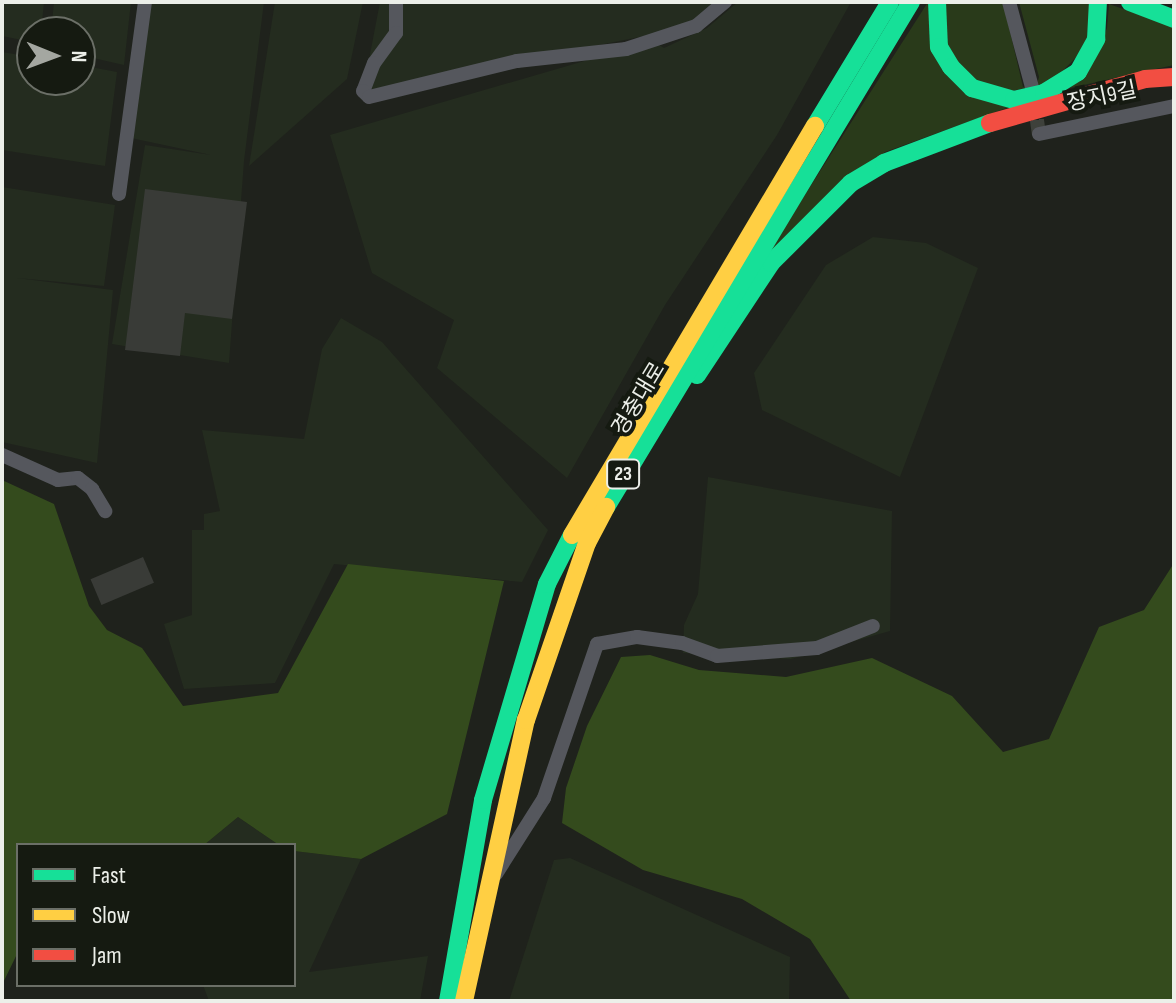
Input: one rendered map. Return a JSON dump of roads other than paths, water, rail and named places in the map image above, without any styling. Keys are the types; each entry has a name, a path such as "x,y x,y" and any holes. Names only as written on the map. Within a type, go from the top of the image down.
{"main road":[{"path":"808,133 876,2"},
{"name":"경충대로","path":"448,1001 462,893 483,800 547,584 594,492 808,133 890,2"},
{"name":"경충대로","path":"464,1001 526,720 587,543 644,438 911,2"},
{"path":"937,2 939,47 951,67 972,88 1014,100 1044,93 1078,72 1096,39 1098,2"},
{"path":"1136,4 1174,19"},
{"path":"587,543 771,263 851,183 884,163 966,129 1090,92 1174,77"}],"street":[{"path":"119,194 145,2"},
{"path":"396,2 396,33 374,63 363,91 369,97 517,61 626,49 696,26 725,2"},
{"path":"1009,2 1032,87"},
{"name":"장지9길","path":"1039,134 1174,106"},
{"path":"2,455 58,480 78,478 92,489 105,511"},
{"path":"486,892 544,798 597,644 637,637 682,643 717,656 817,648 873,626"}],"tunnel":[{"path":"1034,99 1039,134"}]}
